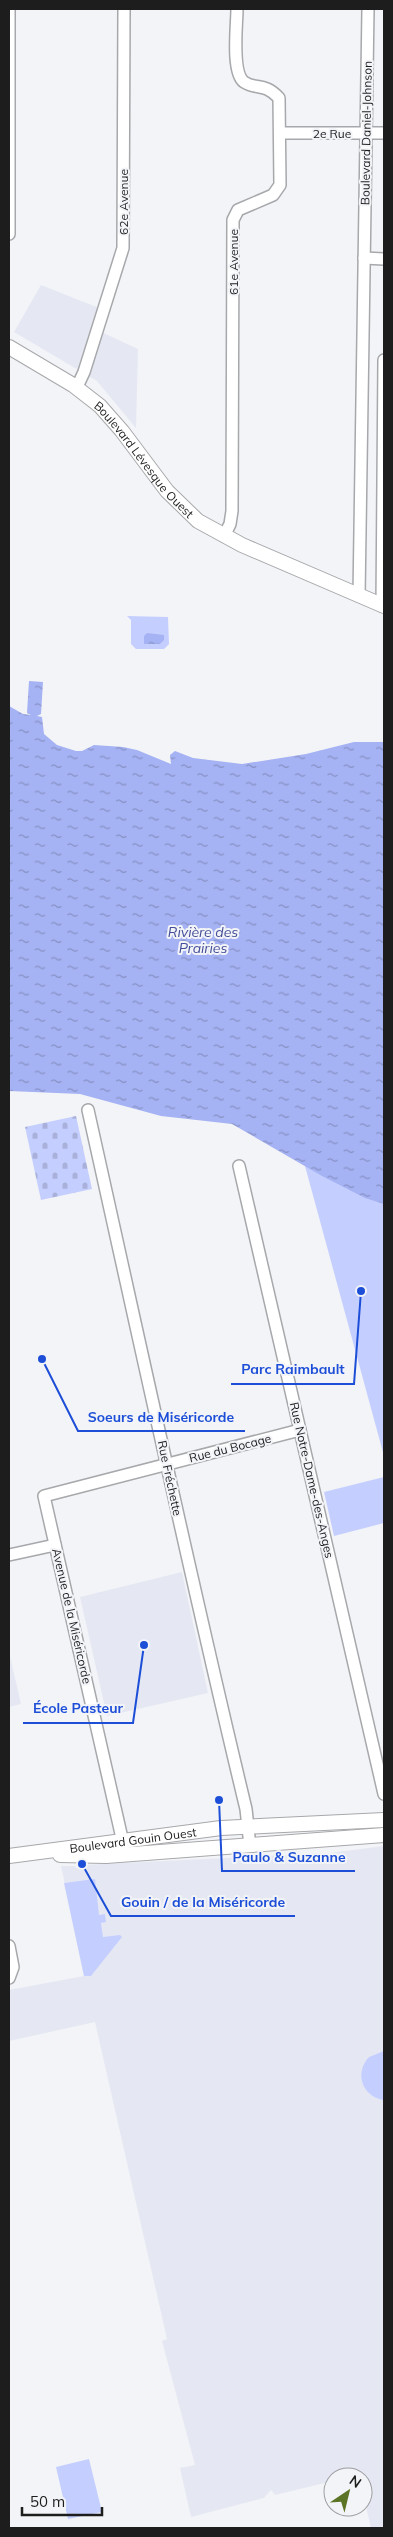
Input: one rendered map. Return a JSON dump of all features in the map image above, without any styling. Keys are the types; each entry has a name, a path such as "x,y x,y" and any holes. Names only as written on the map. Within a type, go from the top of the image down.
{"street":[{"path":"9,234 10,9"},
{"name":"62e Avenue","path":"77,387 84,372 123,248 124,9"},
{"name":"61e Avenue","path":"224,536 230,524 232,511 233,220 238,210 273,195 280,185 279,98 270,89 244,82 236,72 237,9"},
{"name":"Boulevard Daniel-Johnson","path":"360,596 368,9"},
{"name":"2e Rue","path":"280,133 384,133"},
{"path":"364,258 384,259"},
{"name":"Boulevard Lévesque Ouest","path":"9,347 77,387 114,421 183,508 198,521 224,536 383,606"},
{"path":"383,606 384,360"},
{"path":"362,404 384,406"},
{"name":"Rue Fréchette","path":"88,1110 168,1464 202,1626 246,1809 250,1846"},
{"name":"Rue Notre-Dame-des-Anges","path":"239,1166 384,1794"},
{"name":"Rue du Bocage","path":"44,1496 300,1430"},
{"name":"Avenue de la Miséricorde","path":"44,1496 126,1854"},
{"path":"9,1555 55,1545"},
{"name":"Boulevard Gouin Ouest","path":"9,1856 220,1828 384,1820"},
{"name":"Boulevard Gouin Ouest","path":"32,1854 106,1856 384,1834"},
{"path":"9,1946 13,1967 9,1978"}],"shaded area":[{"path":"41,285 99,308 95,329 138,349 136,428 97,381 14,332"},
{"path":"182,1572 208,1693 107,1716 80,1597"},
{"path":"9,1652 21,1704 9,1707"},
{"path":"384,1846 384,2528 371,2528 368,2517 373,2517 373,2467 323,2467 323,2483 275,2495 271,2490 264,2498 191,2517 180,2468 195,2465 162,2341 167,2339 95,2022 9,2041 9,1990 84,1976 61,1866 82,1868 82,1865 329,1853"}],"green space":[{"path":"127,616 168,617 169,644 164,649 136,649 131,644 131,620"},
{"path":"76,1116 92,1189 41,1200 25,1127"},
{"path":"305,1166 384,1190 384,1456"},
{"path":"384,1477 384,1523 334,1536 324,1492"},
{"path":"95,1879 99,1915 105,1914 106,1922 101,1923 103,1937 120,1935 122,1937 91,1976 84,1976 64,1883"},
{"path":"384,2051 383,2100 376,2098 365,2089 361,2077 364,2063 369,2057"},
{"path":"89,2459 102,2512 68,2519 56,2467"}],"water":[{"path":"147,633 164,635 164,640 160,644 144,644 144,636"},
{"name":"Rivière des Prairies","path":"29,681 43,682 41,714 37,716 42,717 44,734 57,745 76,751 82,751 94,745 123,747 137,750 171,764 170,755 175,751 193,758 242,764 306,754 354,742 384,742 384,1204 365,1198 322,1176 232,1124 161,1116 80,1094 9,1091 9,706 23,714 31,715 27,713"}],"place":[{"name":"Parc Raimbault","path":"361,1291"},
{"name":"Soeurs de Miséricorde","path":"42,1359"},
{"name":"École Pasteur","path":"144,1645"},
{"name":"Paulo & Suzanne","path":"219,1800"},
{"name":"Gouin / de la Miséricorde","path":"82,1864"}]}
